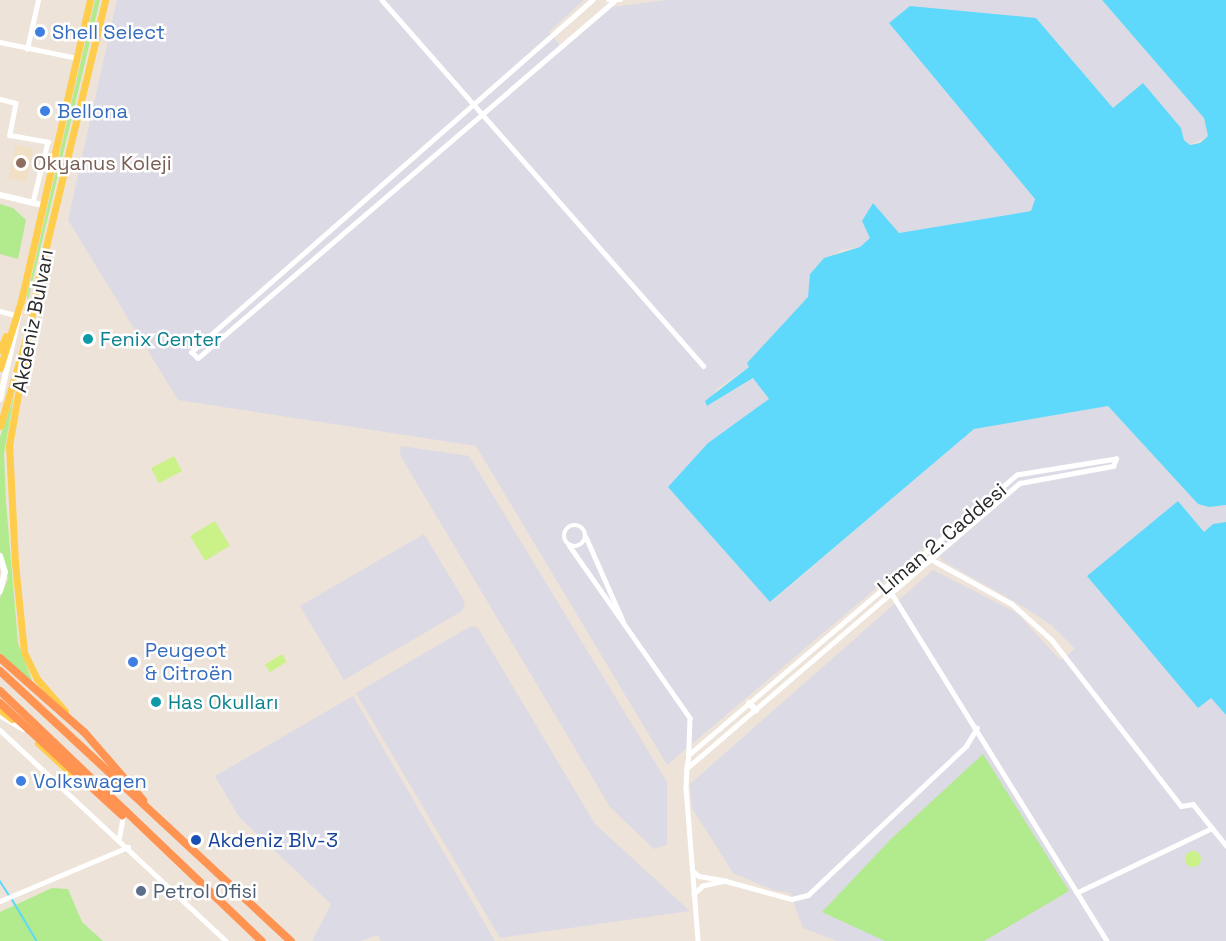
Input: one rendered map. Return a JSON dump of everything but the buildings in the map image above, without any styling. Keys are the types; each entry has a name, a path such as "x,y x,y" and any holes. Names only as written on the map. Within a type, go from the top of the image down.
{"highway":[{"path":"0,658 85,733 162,823"},
{"path":"0,670 291,941"},
{"path":"0,691 262,941"},
{"path":"0,703 96,794 156,841"}],"main road":[{"name":"Akdeniz Bulvarı","path":"21,301 90,0"},
{"name":"Akdeniz Bulvarı","path":"85,733 38,679 22,639 8,457 34,304 105,0"},
{"path":"0,350 21,301"},
{"path":"0,368 21,301"},
{"path":"0,426 34,304"},
{"path":"0,710 96,794"}],"street":[{"path":"27,49 38,0"},
{"path":"382,0 703,366"},
{"path":"593,0 192,352 198,358 611,1 621,0"},
{"path":"0,42 77,58"},
{"path":"526,60 533,68"},
{"path":"0,99 16,103 10,135 48,142 33,202"},
{"path":"0,195 42,205"},
{"path":"0,399 15,343 21,301"},
{"path":"0,311 15,315"},
{"name":"Liman 2. Caddesi","path":"687,768 921,571 929,558 1020,483 1113,466 1116,460 1111,457 1017,475 689,755"},
{"path":"628,632 582,527 572,525 564,536 569,545 628,632 690,718 687,768 698,941"},
{"path":"569,545 579,546 586,537"},
{"path":"922,555 1012,604 1052,640 1181,806 1193,804 1226,845"},
{"path":"0,556 5,572 0,591"},
{"path":"880,591 886,599"},
{"path":"892,594 978,728 1107,941"},
{"path":"749,703 756,710"},
{"path":"0,715 23,729"},
{"path":"693,871 699,876 726,880 792,899 808,895 966,746 978,728"},
{"path":"0,730 119,838 226,941"},
{"path":"119,838 123,816"},
{"path":"1078,892 1212,828"},
{"path":"1,901 128,847"},
{"path":"694,894 703,886 726,880"}],"shaded area":[{"path":"117,0 584,0 549,32 563,49 612,7 666,0 1102,0 1204,118 1208,136 1190,145 1184,140 1181,128 1113,108 1036,18 1035,199 1031,211 898,233 872,203 870,238 860,247 841,250 816,266 810,274 809,297 747,363 749,367 717,389 708,406 754,378 769,400 708,443 771,602 974,429 1108,406 1198,504 1209,507 1226,505 1226,522 1213,524 1204,532 1178,501 1211,698 1226,715 1226,941 837,941 803,928 790,893 773,890 733,873 692,808 690,784 933,570 1017,613 1060,660 1075,649 1051,625 1024,607 943,561 931,542 667,765 476,446 178,400 68,220"},
{"name":"Okyanus Koleji","path":"16,145 34,149 26,182 8,178"},
{"path":"401,446 469,456 667,782 667,845 654,849 610,807 400,455"},
{"path":"424,534 465,602 462,611 344,680 300,606"},
{"path":"471,626 478,628 595,824 690,911 500,938 356,693"},
{"path":"353,696 495,941 381,941 378,935 360,941 312,941 331,904 239,817 215,776"}],"green space":[{"path":"95,0 100,0 28,300 27,296"},
{"path":"0,204 13,208 26,220 18,259 0,254"},
{"path":"14,396 4,454 6,502 18,643 33,683 0,653 0,598 8,579 0,551 0,437"},
{"path":"174,456 182,471 159,483 151,468"},
{"path":"215,521 230,546 205,561 190,536"},
{"path":"282,654 287,662 270,672 265,665"},
{"path":"983,754 1069,891 984,941 885,941 822,912 891,839"},
{"path":"1190,851 1196,851 1201,859 1199,865 1190,867 1185,862 1185,856"},
{"path":"52,888 68,889 82,922 103,941 0,941 0,912"}],"water":[{"path":"1102,0 1226,0 1226,505 1209,507 1198,504 1108,406 974,429 770,602 668,487 708,443 769,399 753,378 707,406 705,401 749,367 747,363 808,297 810,274 824,258 860,247 870,238 862,221 873,203 899,233 1031,211 1035,199 889,23 910,6 1036,18 1113,108 1143,83 1181,128 1184,140 1190,145 1200,143 1208,136 1204,118"},
{"path":"1178,501 1204,532 1213,524 1226,522 1226,715 1211,698 1198,708 1087,576"}],"waterway":[{"path":"0,881 9,895"},
{"path":"12,899 37,941"}],"place":[{"name":"Shell Select","path":"40,32"},
{"name":"Bellona","path":"45,111"},
{"name":"Okyanus Koleji","path":"21,163"},
{"name":"Fenix Center","path":"88,339"},
{"name":"Peugeot & Citroën","path":"133,662"},
{"name":"Has Okulları","path":"156,702"},
{"name":"Volkswagen","path":"21,781"},
{"name":"Akdeniz Blv-3","path":"196,840"},
{"name":"Petrol Ofisi","path":"141,891"}]}
